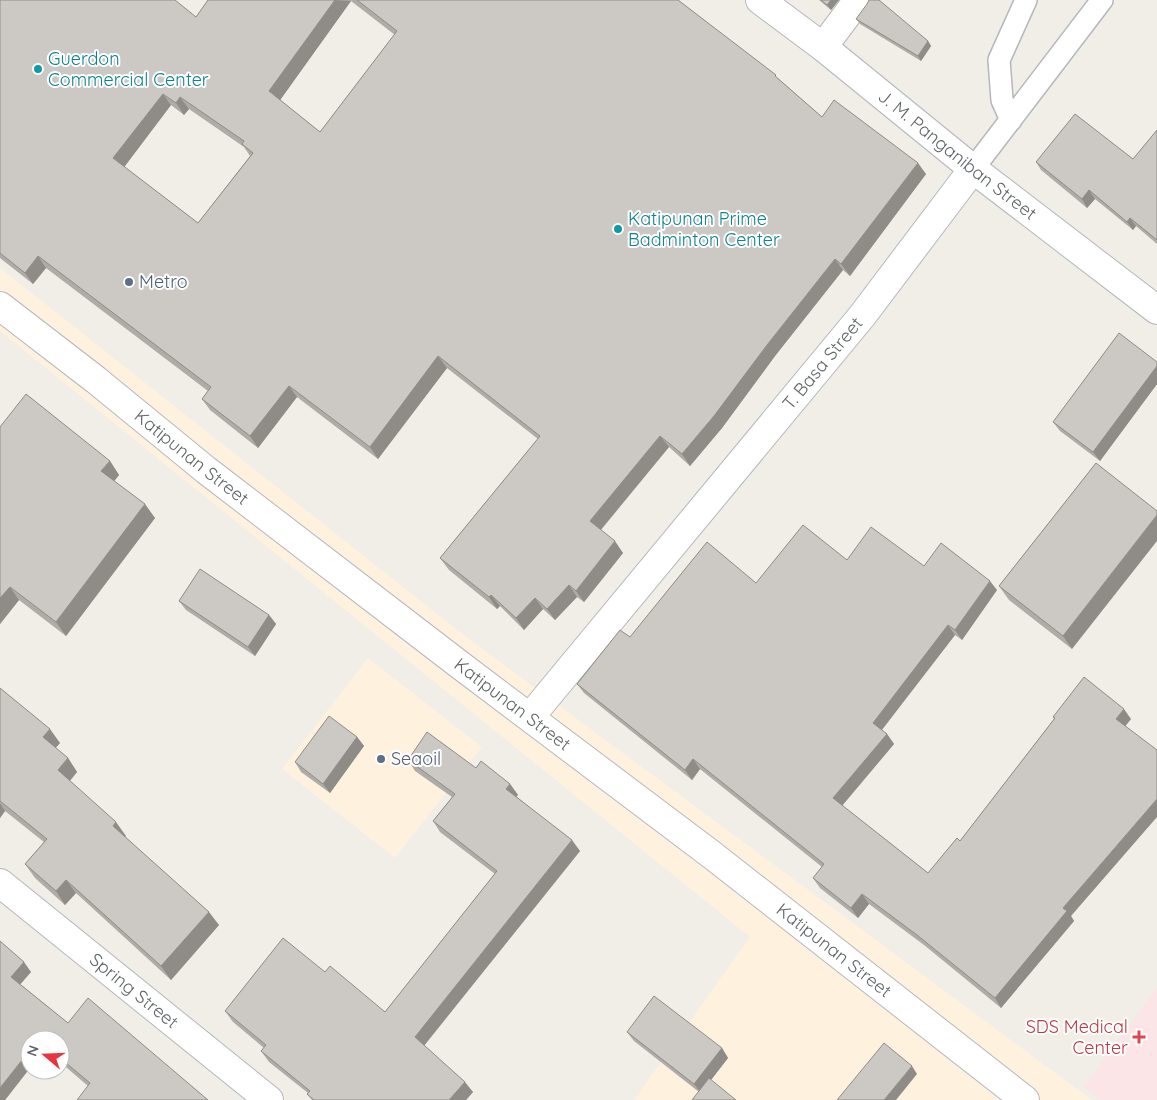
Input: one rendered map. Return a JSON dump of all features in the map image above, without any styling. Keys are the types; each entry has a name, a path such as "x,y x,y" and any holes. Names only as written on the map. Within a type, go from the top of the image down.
{"street":[{"name":"J. M. Panganiban Street","path":"760,0 822,46 973,169 1157,310"},
{"path":"822,46 858,0"},
{"name":"T. Basa Street","path":"530,717 862,316 973,169"},
{"name":"Katipunan Street","path":"0,306 96,380 206,470 712,855 1025,1100"},
{"name":"Spring Street","path":"0,883 269,1100"}],"lane":[{"path":"1011,120 1002,100 999,60 1026,0"},
{"name":"T. Basa Street","path":"973,169 1102,0"}],"shaded area":[{"path":"0,268 465,636 1092,1100 634,1100 750,937 0,331"},
{"path":"368,658 482,747 395,858 282,769"},
{"name":"SDS Medical Center","path":"1157,988 1157,1100 1101,1100 1084,1087"}],"building":[{"path":"0,0 175,0 196,17 208,0 335,0 269,91 320,132 397,31 357,0 678,0 776,75 822,117 834,100 918,163 841,264 835,259 714,416 682,454 660,436 590,521 615,541 576,591 569,585 547,609 535,598 516,618 491,595 489,597 440,558 540,436 438,356 370,447 289,386 250,436 202,399 211,387 38,256 25,273 0,253","holes":["163,94 176,103 180,97 244,141 242,144 253,153 198,223 113,158"]},
{"path":"821,0 831,0 827,5"},
{"path":"869,0 879,0 928,41 918,56 856,19"},
{"path":"1075,114 1133,159 1157,130 1157,240 1130,218 1127,222 1089,190 1082,199 1036,162"},
{"path":"1119,333 1157,362 1157,366 1093,452 1053,422"},
{"path":"26,394 110,461 101,471 145,504 56,622 10,587 0,598 0,427"},
{"path":"1096,463 1157,511 1157,515 1063,636 999,586"},
{"path":"803,525 847,560 871,527 924,566 941,543 990,581 955,630 948,625 873,723 887,734 833,798 928,873 957,838 960,841 1055,718 1053,717 1084,677 1124,709 1116,719 1157,750 1157,799 1063,908 1067,911 995,998 917,935 862,894 851,908 813,878 824,864 693,759 685,770 577,684 620,630 630,637 707,542 756,583"},
{"path":"200,569 269,615 248,647 179,601"},
{"path":"0,688 50,729 43,737 68,758 58,770 116,822 113,826 209,912 161,966 66,880 56,891 25,864 47,839 0,801"},
{"path":"329,716 357,737 323,784 295,762"},
{"path":"427,732 476,768 481,761 510,784 506,789 572,840 415,1037 465,1082 449,1100 314,1100 307,1094 310,1091 261,1051 266,1045 225,1011 283,938 325,972 330,966 385,1012 497,871 433,821 455,794 408,760"},
{"path":"0,941 24,962 11,977 68,1023 88,998 208,1100 77,1100 90,1083 70,1066 70,1030 20,1030 20,1063 0,1088"},
{"path":"654,996 722,1048 694,1084 627,1032"},
{"path":"884,1043 912,1066 884,1100 837,1100"},
{"path":"709,1078 736,1100 692,1100"}],"place":[{"name":"Guerdon Commercial Center","path":"38,69"},
{"name":"Katipunan Prime Badminton Center","path":"618,229"},
{"name":"Metro","path":"129,282"},
{"name":"Seaoil","path":"381,759"},
{"name":"SDS Medical Center","path":"1139,1037"}]}
